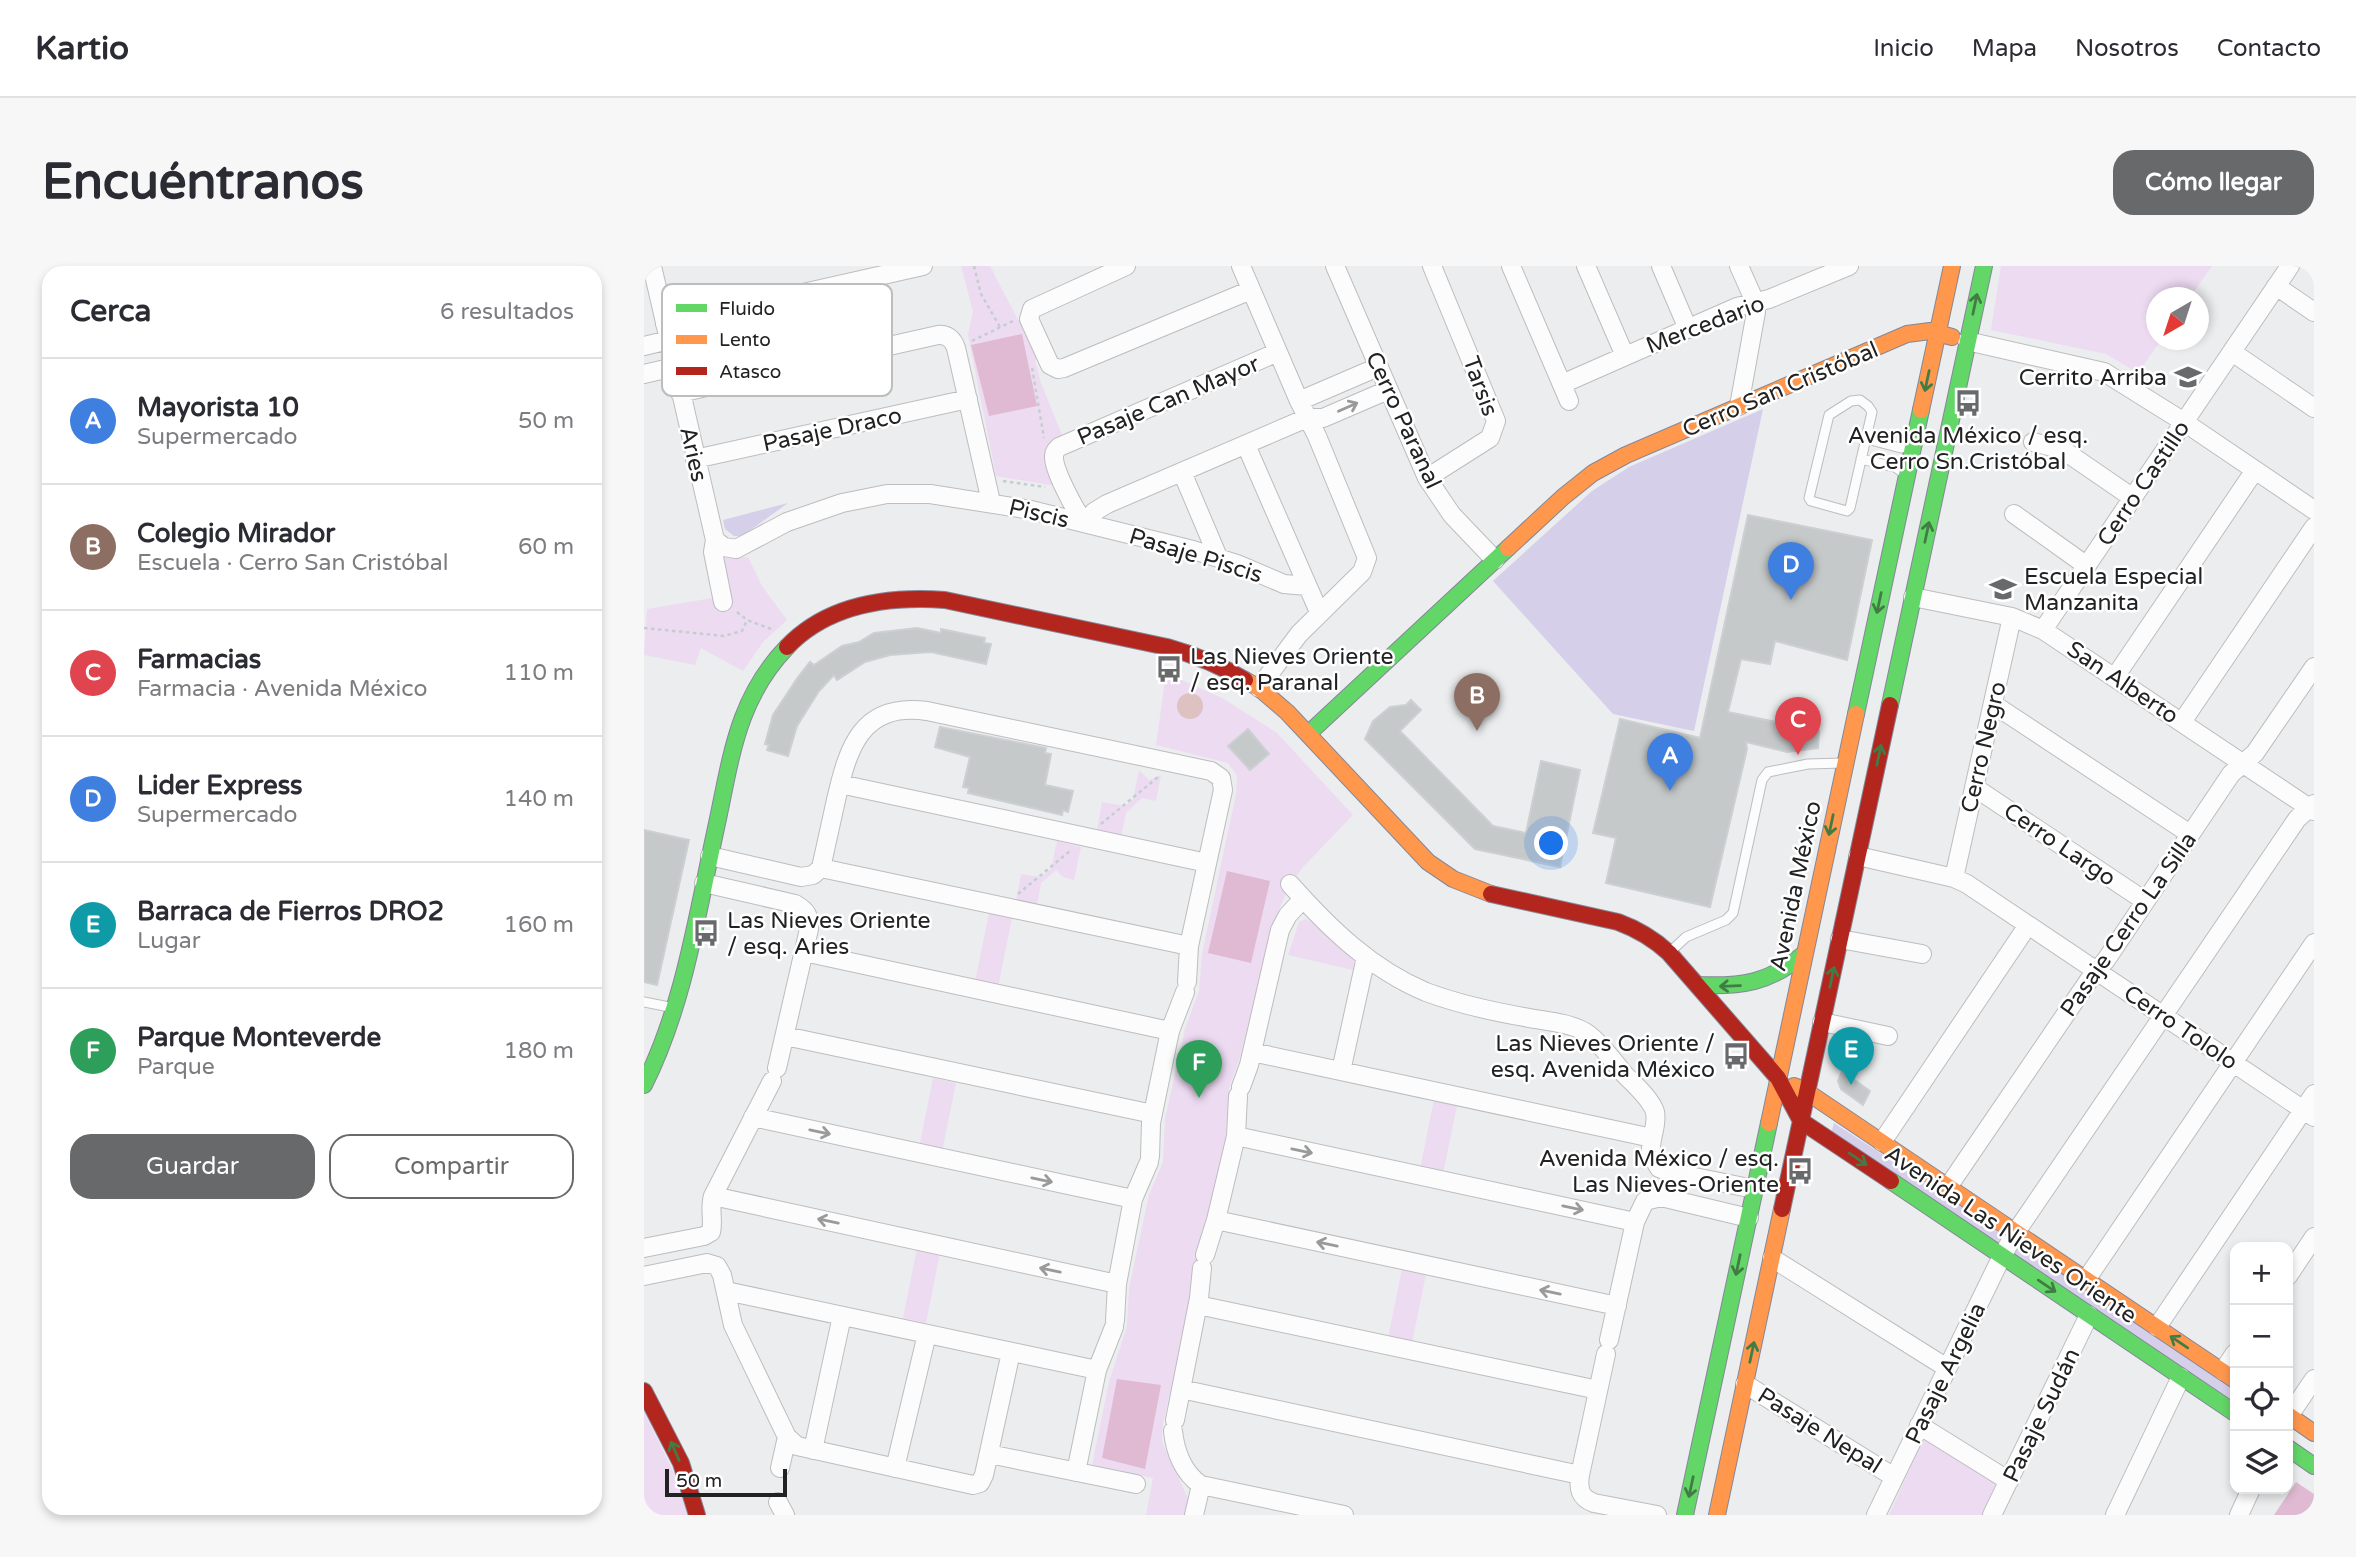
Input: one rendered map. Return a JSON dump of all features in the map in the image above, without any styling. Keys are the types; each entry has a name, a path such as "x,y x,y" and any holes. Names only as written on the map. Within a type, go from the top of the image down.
{"street":[{"name":"Aries","path":"652,266 662,310"},
{"path":"853,284 923,266"},
{"path":"1126,266 1032,309 1029,316 1031,323 1046,361 1054,368 1065,368 1251,289"},
{"path":"1241,266 1322,448 1367,558 1362,572 1319,612 1293,641 1259,688"},
{"name":"Cerro Paranal","path":"1335,266 1427,478 1447,509 1495,560"},
{"name":"Tarsis","path":"1427,478 1490,439 1496,421 1492,405 1432,266"},
{"path":"1511,266 1569,401"},
{"path":"1586,266 1625,356"},
{"path":"1661,266 1688,329"},
{"path":"1739,266 1755,302 1755,322 1739,407"},
{"name":"Mercedario","path":"1562,384 1822,272 1849,266"},
{"name":"Avenida México","path":"1685,1515 1952,266"},
{"path":"1717,1515 1984,266"},
{"name":"Cerro Castillo","path":"2043,631 2290,266"},
{"path":"2276,286 2314,312"},
{"name":"Cerro San Cristóbal","path":"1308,734 1570,491 1593,473 1626,455 1907,334 1920,331 1937,332 2104,372 2184,422 2314,510"},
{"path":"644,346 662,335"},
{"path":"892,345 937,335 953,343 991,502"},
{"name":"Pasaje Can Mayor","path":"1085,523 1054,460 1056,449 1278,352"},
{"path":"2232,352 2314,408"},
{"name":"Piscis","path":"715,540 729,549 741,548 801,516 842,502 887,494 930,494 991,502 1085,523 1094,512 1107,504 1246,444 1378,367"},
{"path":"644,374 662,370"},
{"name":"Piscis","path":"1303,410 1323,418 1388,390"},
{"name":"Aries","path":"681,396 715,540 713,557 723,601"},
{"name":"Pasaje Draco","path":"695,460 968,399"},
{"path":"1920,416 1938,416 1944,422 1946,442"},
{"path":"2033,442 2063,450 2133,498"},
{"path":"1246,444 1319,612"},
{"path":"2115,677 2255,470"},
{"path":"1182,472 1218,557"},
{"path":"2014,514 2087,566"},
{"name":"Pasaje Piscis","path":"1085,523 1218,557 1284,584 1307,586"},
{"path":"2182,722 2314,527"},
{"name":"Avenida Las Nieves Oriente","path":"644,1085 663,1046 676,1009 739,722 754,688 764,672 795,638 820,621 851,607 888,598 926,597 1189,653 1225,668 1259,688 1308,734 1416,851 1453,879 1490,894 1625,924 1650,937 1669,953 1778,1078 1801,1121 2230,1410"},
{"name":"San Alberto","path":"1913,597 2012,617 2043,631 2313,807"},
{"name":"Cerro Negro","path":"1954,878 2012,617"},
{"name":"Pasaje Cerro La Silla","path":"1948,1187 2231,774 2255,752 2314,667"},
{"path":"1993,704 2190,834"},
{"path":"710,856 801,877 813,875 821,868 849,751 859,735 880,717 903,710 927,711 1211,771 1221,778 1223,786 1189,947 1186,987 1170,1031 1153,1114 1149,1159 1133,1199 1117,1284 1115,1324 1097,1370 1076,1472"},
{"path":"840,784 1207,863"},
{"name":"Cerro Largo","path":"1974,787 2146,901"},
{"name":"Pasaje Argelia","path":"1876,1515 2016,1232 2297,819 2313,807"},
{"name":"Cerro Tololo","path":"1858,856 1954,878 2309,1113"},
{"path":"821,868 1189,947"},
{"path":"644,1248 708,1234 712,1229 710,1209 713,1196 774,1074 785,1036 809,923 806,911 801,908 704,883"},
{"path":"1290,884 1333,930 1366,957 1404,981 1478,1009 1570,1026 1585,1032 1651,1104 1656,1121 1650,1149 1653,1159 1664,1170 1754,1189"},
{"path":"1303,899 1288,915 1280,930 1240,1092 1236,1136 1203,1262 1198,1305 1174,1426 1175,1447 1191,1478 1200,1485 1344,1515"},
{"path":"1882,1142 2028,925"},
{"path":"1840,939 1922,954"},
{"path":"2087,1280 2314,943"},
{"path":"804,952 1170,1031"},
{"path":"1697,985 1722,987 1757,983 1780,973 1804,954"},
{"path":"1341,1071 1366,957"},
{"path":"1822,1022 1888,1036"},
{"path":"785,1036 1153,1114"},
{"path":"1252,1052 1652,1138"},
{"name":"Avenida Las Nieves Oriente","path":"1778,1078 1807,1092 2229,1376"},
{"path":"2157,1327 2309,1113 2314,1094"},
{"path":"753,1117 1133,1199"},
{"path":"1236,1136 1635,1222"},
{"path":"713,1196 1117,1284"},
{"path":"1657,1515 1590,1502 1580,1492 1580,1475 1635,1222 1642,1206 1656,1197 1749,1217"},
{"path":"1216,1220 1617,1306"},
{"path":"2293,1268 2314,1237"},
{"path":"1772,1258 1947,1368"},
{"path":"644,1276 712,1264 720,1270 733,1325 786,1437 797,1446 895,1468 976,1484 983,1479 1010,1352"},
{"path":"726,1291 1097,1370"},
{"path":"1198,1305 1598,1391"},
{"name":"Pasaje Sudán","path":"1992,1515 2089,1315"},
{"path":"813,1450 842,1316"},
{"path":"895,1468 927,1334"},
{"path":"2115,1515 2181,1377"},
{"path":"2293,1409 2314,1379"},
{"name":"Pasaje Nepal","path":"1745,1384 1894,1477"},
{"path":"1181,1389 1580,1475"},
{"path":"644,1391 681,1463 696,1515"},
{"path":"2293,1419 2314,1433"},
{"path":"1919,1425 2009,1481"},
{"path":"780,1468 786,1437"},
{"path":"2293,1451 2314,1466"},
{"path":"989,1454 1136,1484"},
{"path":"1194,1515 1200,1485"},
{"path":"2239,1515 2249,1494"}],"lane":[{"path":"1860,400 1868,406 1872,412 1867,439 1850,508 1847,510 1811,501 1809,498 1832,412 1851,401 1860,400"},
{"path":"1867,439 1901,448 1913,446"},
{"path":"1861,459 1895,467 1906,475"},
{"path":"1669,953 1685,937 1726,920 1733,913 1762,780 1768,772 1808,764 1845,762"},
{"path":"644,1002 676,1009"}],"path":[{"path":"974,266 981,294 1000,327"},
{"path":"953,343 1015,319 1020,326"},
{"path":"1029,358 1044,439"},
{"path":"986,478 1066,489"},
{"path":"723,601 747,620 795,638"},
{"path":"644,628 724,636 742,631 747,620"}],"shaded area":[{"path":"961,266 990,266 1018,320 1024,320 1037,356 1035,361 1041,383 1062,435 1053,440 1050,446 1062,487 996,476 968,335 973,312"},
{"path":"2001,266 2212,266 2197,287 2146,287 2146,350 2154,350 2138,373 2106,354 1991,330"},
{"path":"1022,334 1037,406 989,416 971,345"},
{"path":"1763,409 1694,731 1613,714 1493,581 1592,491 1629,467"},
{"path":"788,503 742,536 734,536 725,529 723,520"},
{"path":"748,557 762,586 787,620 763,642 743,671 701,648 695,665 644,655 647,609 718,597 711,558"},
{"path":"1166,673 1222,698 1277,733 1353,815 1290,884 1274,921 1241,1054 1229,1088 1225,1147 1163,1423 1162,1442 1190,1503 1188,1515 1146,1515 1153,1478 1092,1465 1109,1382 1127,1326 1129,1288 1149,1195 1163,1162 1165,1119 1185,1029 1199,991 1202,954 1236,794 1237,776 1228,763 1156,745"},
{"path":"1190,693 1199,697 1203,706 1199,715 1190,719 1181,715 1177,706 1181,697"},
{"path":"1139,770 1149,780 1161,775 1156,801 1142,798 1126,813 1120,841 1096,836 1102,802 1125,806 1133,799"},
{"path":"1057,841 1081,847 1074,880 1063,877 1056,870 1041,883 1037,905 1016,901 1021,874 1040,877 1051,869"},
{"path":"1227,871 1270,881 1251,963 1208,953"},
{"path":"989,913 1012,918 998,987 975,982"},
{"path":"1306,919 1355,960 1353,970 1288,955 1299,922"},
{"path":"933,1078 956,1083 942,1152 919,1148"},
{"path":"1434,1099 1457,1105 1443,1174 1420,1169"},
{"path":"1834,1123 2008,1236 2002,1246 1831,1134"},
{"path":"2015,1240 2230,1385 2230,1399 2009,1252"},
{"path":"917,1248 940,1253 926,1323 903,1318"},
{"path":"1402,1269 1426,1274 1412,1343 1388,1338"},
{"path":"1117,1379 1161,1385 1145,1469 1102,1458"},
{"path":"644,1412 672,1469 688,1515 644,1515"},
{"path":"1924,1437 1996,1483 1982,1515 1889,1515"},
{"path":"2296,1482 2314,1494 2314,1515 2274,1515 2288,1494 2293,1494"}],"building":[{"path":"1748,515 1872,540 1847,660 1775,641 1770,664 1741,659 1728,712 1819,731 1818,748 1787,752 1746,742 1747,749 1710,907 1606,883 1616,838 1593,833 1620,719 1700,738"},
{"path":"917,628 941,633 941,629 985,638 984,643 991,644 986,664 931,652 890,655 865,662 837,680 834,675 819,691 797,726 788,756 767,750 769,745 765,744 773,715 810,662 814,665 842,646 859,642 874,633"},
{"path":"1411,700 1421,710 1400,731 1493,826 1526,833 1541,761 1580,770 1560,867 1475,849 1365,739 1373,721 1390,707 1406,705"},
{"path":"940,727 1046,748 1045,753 1051,754 1045,785 1073,791 1068,812 1063,810 1062,815 968,793 969,788 963,787 970,757 935,747"},
{"path":"1248,729 1269,754 1250,770 1228,746"},
{"path":"644,830 689,840 657,985 644,982"},
{"path":"1842,1071 1870,1091 1863,1105 1841,1089 1838,1081"}],"traffic: fast":[{"path":"1890,705 1984,266"},
{"path":"1856,714 1921,410"},
{"path":"1308,734 1508,548"},
{"path":"644,1085 658,1055 679,991 738,732 756,688 787,647"},
{"path":"1697,985 1728,985 1754,981 1779,971 1804,954"},
{"path":"1685,1515 1769,1123"},
{"path":"1891,1181 2230,1410"},
{"path":"2293,1451 2314,1466"}],"traffic: slow":[{"path":"1921,410 1952,266"},
{"path":"1508,548 1593,473 1626,455 1907,334 1930,331 1952,337"},
{"path":"1245,680 1259,688 1287,712 1428,862 1453,879 1491,894"},
{"path":"1769,1123 1856,714"},
{"path":"1794,1086 1807,1092 2230,1377"},
{"path":"1717,1515 1782,1209"},
{"path":"2293,1418 2314,1433"}],"traffic: jam":[{"path":"787,647 803,632 821,621 860,606 902,600 945,600 1167,647 1207,661 1245,680"},
{"path":"1782,1209 1890,705"},
{"path":"1491,894 1618,922 1657,943 1669,953 1778,1078 1801,1121 1891,1181"},
{"path":"644,1391 681,1463 697,1515"}],"place":[{"name":"Cerrito Arriba","path":"2188,377"},
{"name":"Avenida México / esq. Cerro Sn.Cristóbal","path":"1968,403"},
{"name":"Escuela Especial Manzanita","path":"2003,589"},
{"name":"Lider Express","path":"1791,600"},
{"name":"Las Nieves Oriente / esq. Paranal","path":"1169,669"},
{"name":"Colegio Mirador","path":"1477,731"},
{"name":"Farmacias","path":"1798,755"},
{"name":"Mayorista 10","path":"1670,791"},
{"name":"Las Nieves Oriente / esq. Aries","path":"706,933"},
{"name":"Las Nieves Oriente / esq. Avenida México","path":"1736,1056"},
{"name":"Barraca de Fierros DRO2","path":"1851,1085"},
{"name":"Parque Monteverde","path":"1199,1098"},
{"name":"Avenida México / esq. Las Nieves-Oriente","path":"1800,1171"}]}
